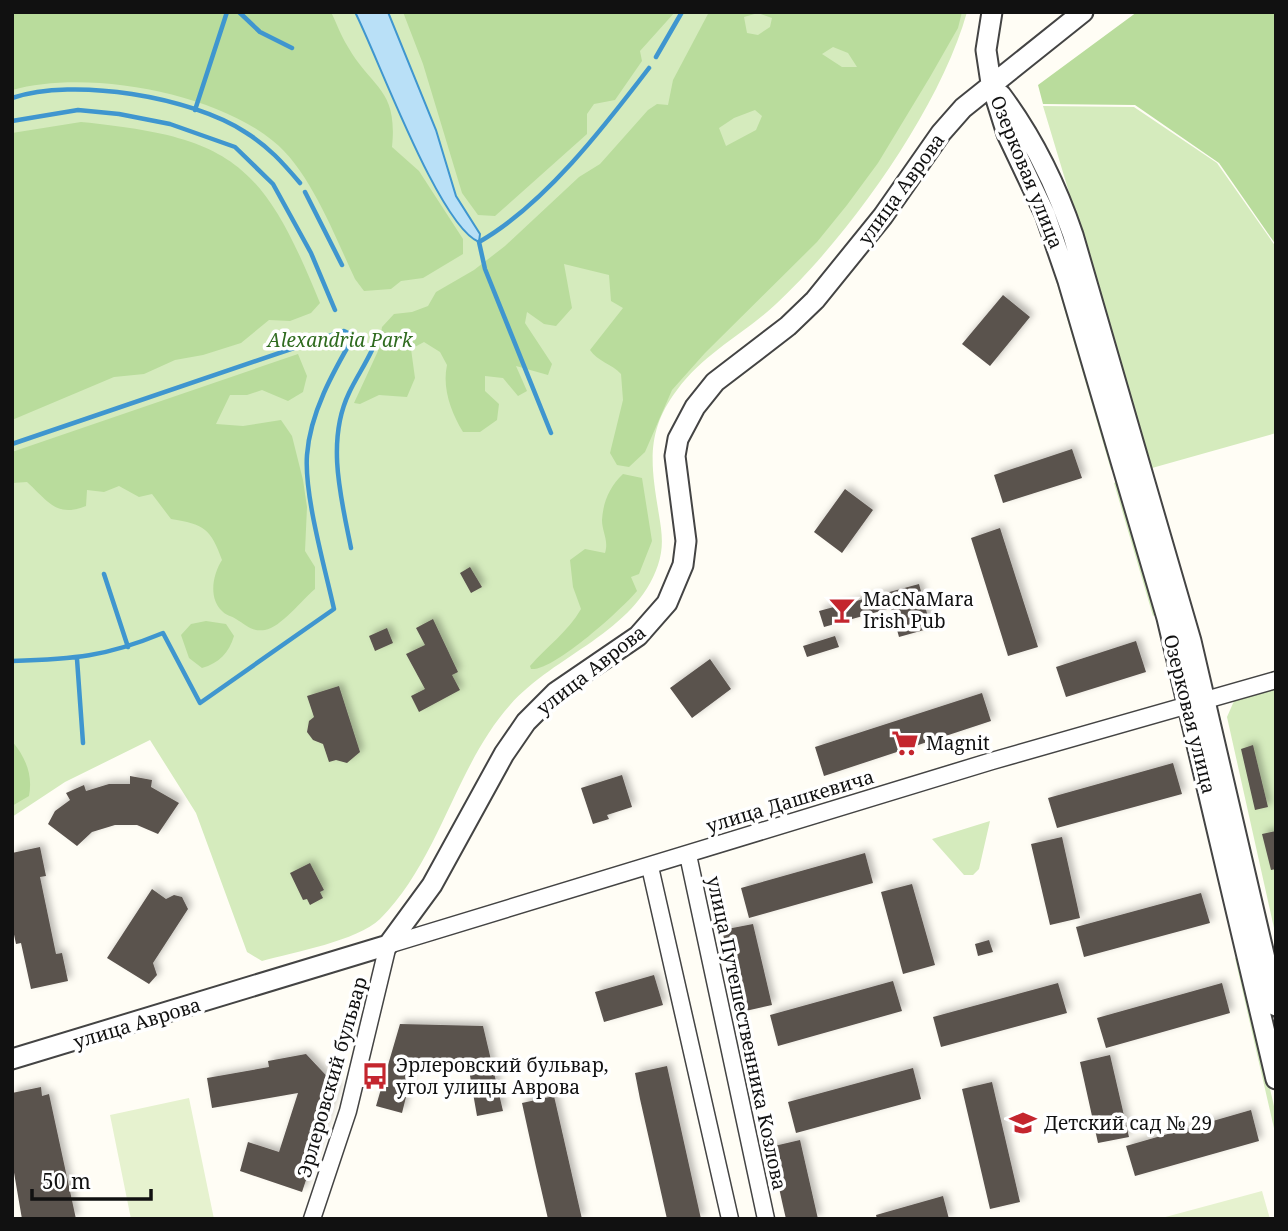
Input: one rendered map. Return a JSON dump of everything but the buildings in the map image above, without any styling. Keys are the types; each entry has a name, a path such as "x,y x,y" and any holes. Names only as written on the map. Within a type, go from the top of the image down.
{"street":[{"path":"991,83 986,50 992,12"},
{"name":"улица Аврова","path":"12,1059 388,946 439,874 504,754 526,722 556,692 638,636 667,603 683,565 686,541 675,456 678,439 695,407 715,382 788,326 815,300 883,216 941,133 991,83 1083,12"},
{"name":"Озерковая улица","path":"991,83 1024,125 1065,212 1276,1006"},
{"name":"улица Дашкевича","path":"388,946 1197,701 1276,680"},
{"name":"Озерковая улица","path":"1197,701 1276,1079"},
{"name":"улица Путешественника Козлова","path":"688,855 766,1219"},
{"path":"650,867 730,1219"},
{"name":"Эрлеровский бульвар","path":"312,1219 348,1111 388,946"}],"green space":[{"name":"Alexandria Park","path":"12,12 967,12 954,50 936,89 889,169 861,207 804,276 764,315 699,365 667,405 655,435 653,450 654,481 662,534 661,552 647,588 632,608 613,626 528,687 510,705 475,756 433,841 401,895 370,927 341,940 262,961 247,952 196,813 150,740 65,782 12,817"},
{"path":"12,12 331,12 348,47 387,101 393,127 392,147 419,171 463,239 463,254 423,278 401,281 391,289 364,291 355,279 320,205 299,169 273,141 248,124 217,109 148,89 76,82 42,84 12,90"},
{"path":"403,12 675,12 640,51 642,61 615,100 594,104 587,114 587,134 495,216 478,215 462,193 423,64"},
{"path":"709,12 962,12 958,28 878,163 817,242 705,353 672,390 645,452 629,467 617,465 610,453 623,400 621,374 590,350 623,308 611,301 609,275 564,264 572,308 556,326 544,324 527,312 525,323 552,364 548,375 516,366 527,391 518,396 503,378 485,376 485,391 499,404 497,420 480,432 463,432 449,400 447,365 440,352 424,342 411,349 415,378 407,397 379,395 360,404 354,403 378,351 382,327 394,314 412,312 428,306 436,292 474,270 505,246 579,177 600,164 648,110 657,104 668,105 673,80","holes":["758,13 772,18 770,27 758,35 747,33 744,17","833,47 848,53 857,67 842,67 822,54","755,110 762,116 756,130 726,146 719,128 734,118"]},
{"path":"1137,12 1276,12 1276,245 1219,163 1135,105 1043,104 1038,85"},
{"path":"1043,106 1134,107 1217,163 1276,247 1276,433 1152,468"},
{"path":"81,122 133,128 174,137 208,149 236,166 259,188 280,218 320,303 311,313 290,321 269,320 241,343 203,355 175,360 144,374 114,377 12,420 12,133"},
{"path":"1041,214 1116,469 1111,470 1037,215"},
{"path":"298,354 307,376 303,392 288,401 262,390 247,395 230,395 216,424 243,426 281,420 292,436 303,480 307,507 305,551 315,567 315,589 271,628 253,629 222,611 213,593 214,579 222,560 214,541 199,526 171,519 152,494 139,497 119,486 104,492 87,490 86,506 67,510 53,506 27,482 12,483 12,452"},
{"path":"623,474 642,478 652,541 639,574 631,577 637,591 603,624 570,650 555,661 531,669 530,666 564,632 581,609 573,587 570,560 585,549 605,553 602,520 604,507 611,489"},
{"path":"1119,481 1157,614 1153,616 1114,483"},
{"path":"206,621 226,624 234,636 222,656 202,668 189,658 181,635 191,624"},
{"path":"1276,688 1276,937 1227,717 1234,701"},
{"path":"12,741 25,760 30,781 29,796 12,806"},
{"path":"990,821 979,869 973,875 964,875 932,839"},
{"path":"1240,957 1276,1115 1276,1137 1235,958"},
{"path":"189,1098 214,1219 131,1219 110,1115"},
{"path":"1262,1191 1270,1219 1158,1219"}],"water":[{"path":"355,12 388,12 436,130 456,196 480,234 479,242 463,229 428,174"}],"waterway":[{"path":"195,110 227,12"},
{"path":"239,12 260,32 292,48"},
{"path":"656,57 682,12"},
{"path":"551,433 485,269 479,242 527,207 572,163 649,68"},
{"path":"12,98 38,92 99,90 164,100 195,109 253,137 275,155 300,183"},
{"path":"12,121 78,110 119,114 170,124 235,147 273,184 311,253 335,310"},
{"path":"305,192 342,265"},
{"path":"12,444 344,331 354,336 318,408 307,455 312,510 334,609 200,703 163,633 106,652 12,661"},
{"path":"351,548 338,470 338,430 349,393 372,350"},
{"path":"104,574 128,647"},
{"path":"77,659 83,743"}],"place":[{"name":"MacNaMara Irish Pub","path":"842,610"},
{"name":"Magnit","path":"905,743"},
{"name":"Эрлеровский бульвар, угол улицы Аврова","path":"375,1076"},
{"name":"Детский сад № 29","path":"1023,1123"}]}
